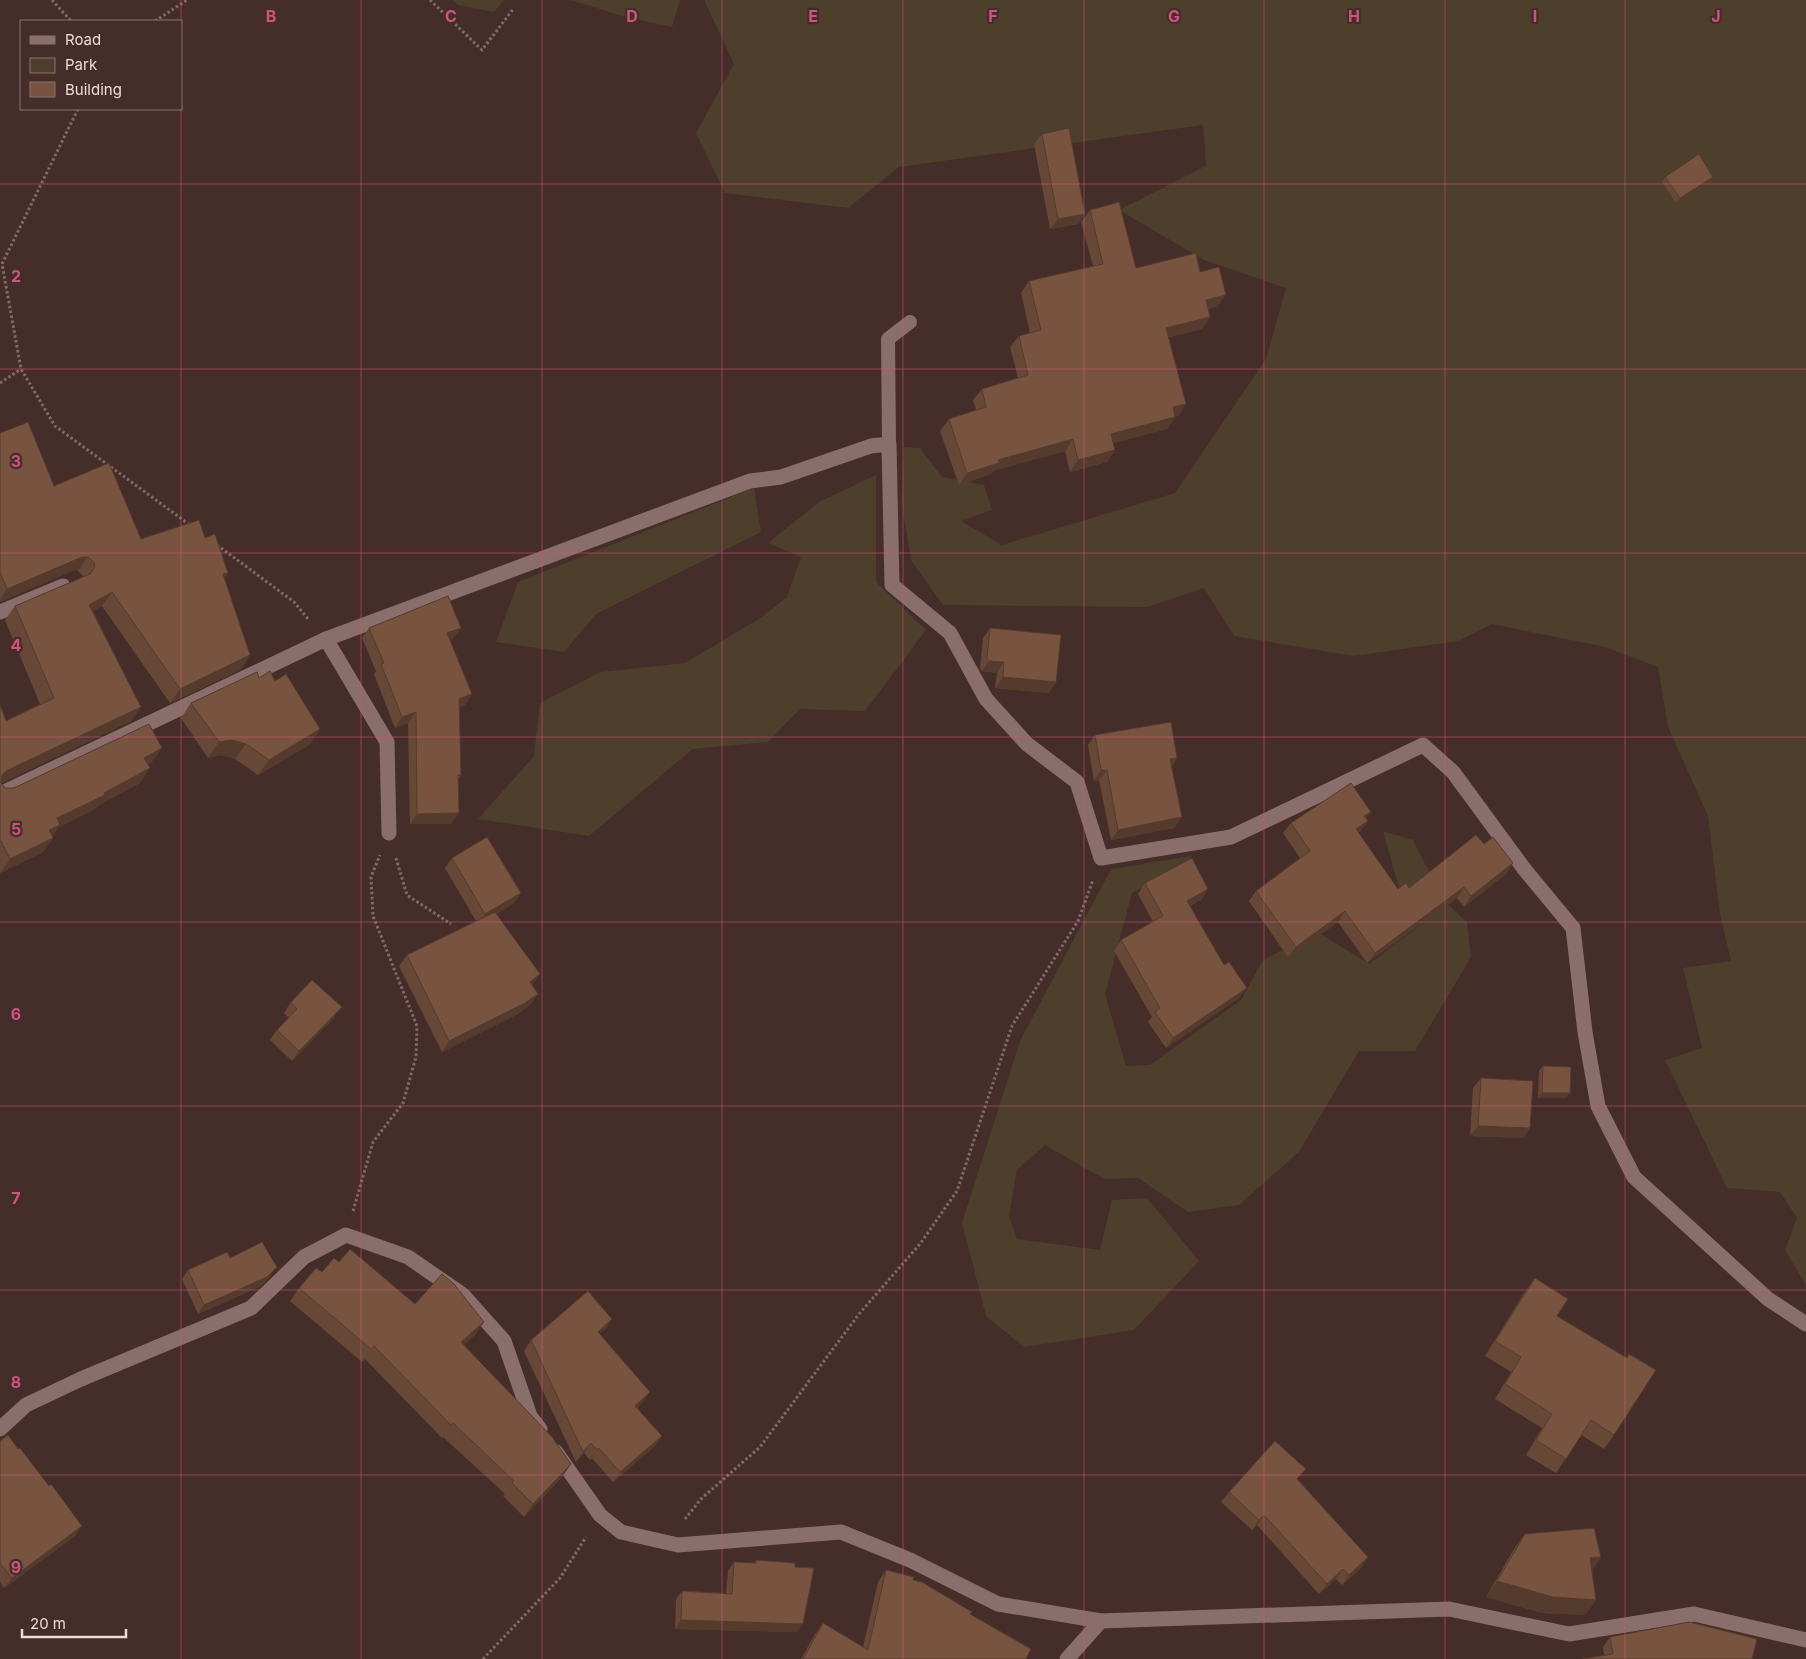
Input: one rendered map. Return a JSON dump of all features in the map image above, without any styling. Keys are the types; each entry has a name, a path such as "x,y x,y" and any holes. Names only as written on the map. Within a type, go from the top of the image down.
{"street":[{"path":"0,794 326,639 750,481 781,477 871,446 889,444 892,585 950,633 986,699 1027,744 1077,782 1101,858 1232,837 1422,745 1453,772 1525,870 1573,928 1585,1032 1598,1106 1634,1177 1768,1299 1806,1324"},
{"path":"0,612 76,580"},
{"path":"326,639 387,742 389,833"},
{"path":"0,1429 26,1405 34,1401 81,1379 251,1308 304,1257 346,1236 408,1257 464,1294 504,1342 530,1416 600,1515 622,1532 678,1545 841,1532 910,1560 998,1604 1101,1621 1449,1609 1569,1634 1694,1614 1806,1640"},
{"path":"1067,1659 1101,1621"}],"lane":[{"path":"889,444 888,339 910,322"}],"path":[{"path":"52,0 71,20"},
{"path":"157,20 187,0"},
{"path":"430,0 482,50 514,8"},
{"path":"78,110 2,264 21,369 55,426 191,526"},
{"path":"0,383 21,369"},
{"path":"215,543 294,602 326,639"},
{"path":"389,833 407,895 451,924"},
{"path":"346,1236 373,1142 403,1103 416,1056 417,1026 373,916 371,877 389,833"},
{"path":"678,1545 680,1525 702,1499 760,1447 859,1314 920,1244 957,1191 1012,1026 1078,921 1101,858"},
{"path":"483,1659 560,1578 600,1515"}],"green space":[{"path":"453,0 504,0 494,12 458,5"},
{"path":"571,0 680,0 672,27 622,16"},
{"path":"704,0 1806,0 1806,1285 1785,1250 1797,1218 1780,1192 1727,1188 1665,1060 1702,1048 1683,968 1731,961 1720,914 1708,816 1668,727 1658,667 1605,647 1492,624 1458,641 1354,656 1234,636 1204,588 1147,607 943,605 911,560 902,505 904,447 920,448 942,477 984,485 992,510 961,521 1002,545 1175,493 1266,359 1286,288 1204,260 1119,210 1206,166 1203,125 899,167 848,208 725,193 696,133 734,64"},
{"path":"876,475 876,582 926,630 865,711 800,709 768,742 693,749 589,836 478,819 534,756 540,703 601,672 685,663 762,617 787,597 801,557 768,543 819,502"},
{"path":"754,488 761,532 596,614 564,652 496,642 518,582"},
{"path":"1383,831 1413,840 1444,901 1467,922 1471,957 1415,1051 1359,1051 1299,1152 1239,1205 1188,1212 1138,1178 1104,1179 1045,1145 1017,1170 1009,1216 1017,1239 1100,1250 1112,1200 1147,1198 1199,1261 1134,1330 1024,1347 986,1316 962,1223 1020,1041 1111,869 1191,856 1185,866 1132,893 1105,994 1126,1066 1150,1065 1241,1000 1263,960 1318,932 1369,964 1422,924 1399,888"}],"building":[{"path":"1069,128 1085,214 1058,219 1042,134"},
{"path":"1699,154 1713,177 1680,198 1665,177"},
{"path":"1119,202 1136,268 1196,253 1200,272 1219,267 1226,295 1206,300 1210,317 1166,328 1186,404 1173,407 1175,417 1111,434 1115,450 1078,460 1073,439 998,460 999,463 967,473 949,419 986,407 982,389 1028,375 1019,336 1041,330 1029,281 1103,264 1090,210"},
{"path":"28,422 54,486 109,463 141,539 199,520 205,538 215,534 228,573 223,574 250,655 180,689 112,592 89,605 141,707 6,771 2,775 1,783 5,788 14,788 149,724 162,748 144,758 150,768 104,793 105,795 57,818 60,825 49,830 53,838 10,859 0,842 0,705 6,721 54,698 15,606 90,574 95,567 94,562 88,557 82,557 7,589 0,572 0,433"},
{"path":"448,596 461,628 447,633 472,694 459,699 461,775 458,775 459,813 417,814 416,712 402,717 381,664 384,663 369,628"},
{"path":"990,628 1061,635 1056,682 1003,677 1004,662 989,661 987,658"},
{"path":"270,671 275,681 286,674 320,729 269,760 246,744 232,740 219,742 191,703 257,672 259,678"},
{"path":"1171,722 1177,758 1170,759 1182,817 1118,830 1107,770 1101,770 1095,735"},
{"path":"1351,783 1371,812 1364,816 1368,821 1356,829 1398,889 1406,883 1409,888 1476,835 1484,844 1493,837 1513,863 1471,896 1464,887 1375,953 1345,911 1296,947 1256,891 1310,851 1291,823"},
{"path":"487,837 521,893 485,914 452,858"},
{"path":"1192,858 1208,889 1187,901 1224,965 1229,962 1247,988 1173,1038 1155,1012 1160,1008 1121,940 1163,916 1145,883"},
{"path":"495,912 540,974 530,982 538,994 525,1003 449,1041 407,955"},
{"path":"312,980 342,1007 299,1051 277,1030 297,1009 291,1002"},
{"path":"1543,1066 1571,1067 1570,1093 1542,1093"},
{"path":"1481,1078 1533,1081 1530,1128 1478,1126"},
{"path":"262,1242 277,1267 267,1277 204,1305 188,1270 227,1252 230,1258"},
{"path":"350,1249 415,1304 442,1274 454,1284 484,1322 461,1342 552,1437 571,1464 533,1504 512,1483 514,1481 453,1423 451,1425 374,1346 371,1349 299,1288 316,1268 322,1272 334,1258 339,1262"},
{"path":"1535,1278 1568,1299 1557,1316 1627,1358 1629,1354 1656,1370 1614,1435 1591,1420 1566,1459 1536,1440 1552,1414 1505,1384 1521,1357 1495,1341"},
{"path":"588,1291 612,1319 598,1332 650,1392 635,1406 662,1436 620,1472 599,1448 597,1450 591,1443 583,1452 531,1340"},
{"path":"8,1435 49,1486 51,1484 82,1526 12,1578 0,1563 0,1441"},
{"path":"1275,1441 1306,1469 1297,1479 1368,1557 1349,1575 1343,1569 1327,1584 1264,1515 1259,1520 1229,1492"},
{"path":"1594,1528 1601,1557 1590,1558 1596,1600 1553,1597 1497,1581 1525,1534"},
{"path":"756,1560 795,1563 795,1567 814,1568 803,1624 681,1620 682,1591 732,1594 734,1562 756,1563"},
{"path":"886,1570 914,1577 913,1580 922,1582 972,1612 970,1614 1031,1649 1026,1659 803,1659 823,1623 868,1650"},
{"path":"1689,1622 1757,1639 1752,1659 1582,1659 1613,1654 1610,1637"}]}
